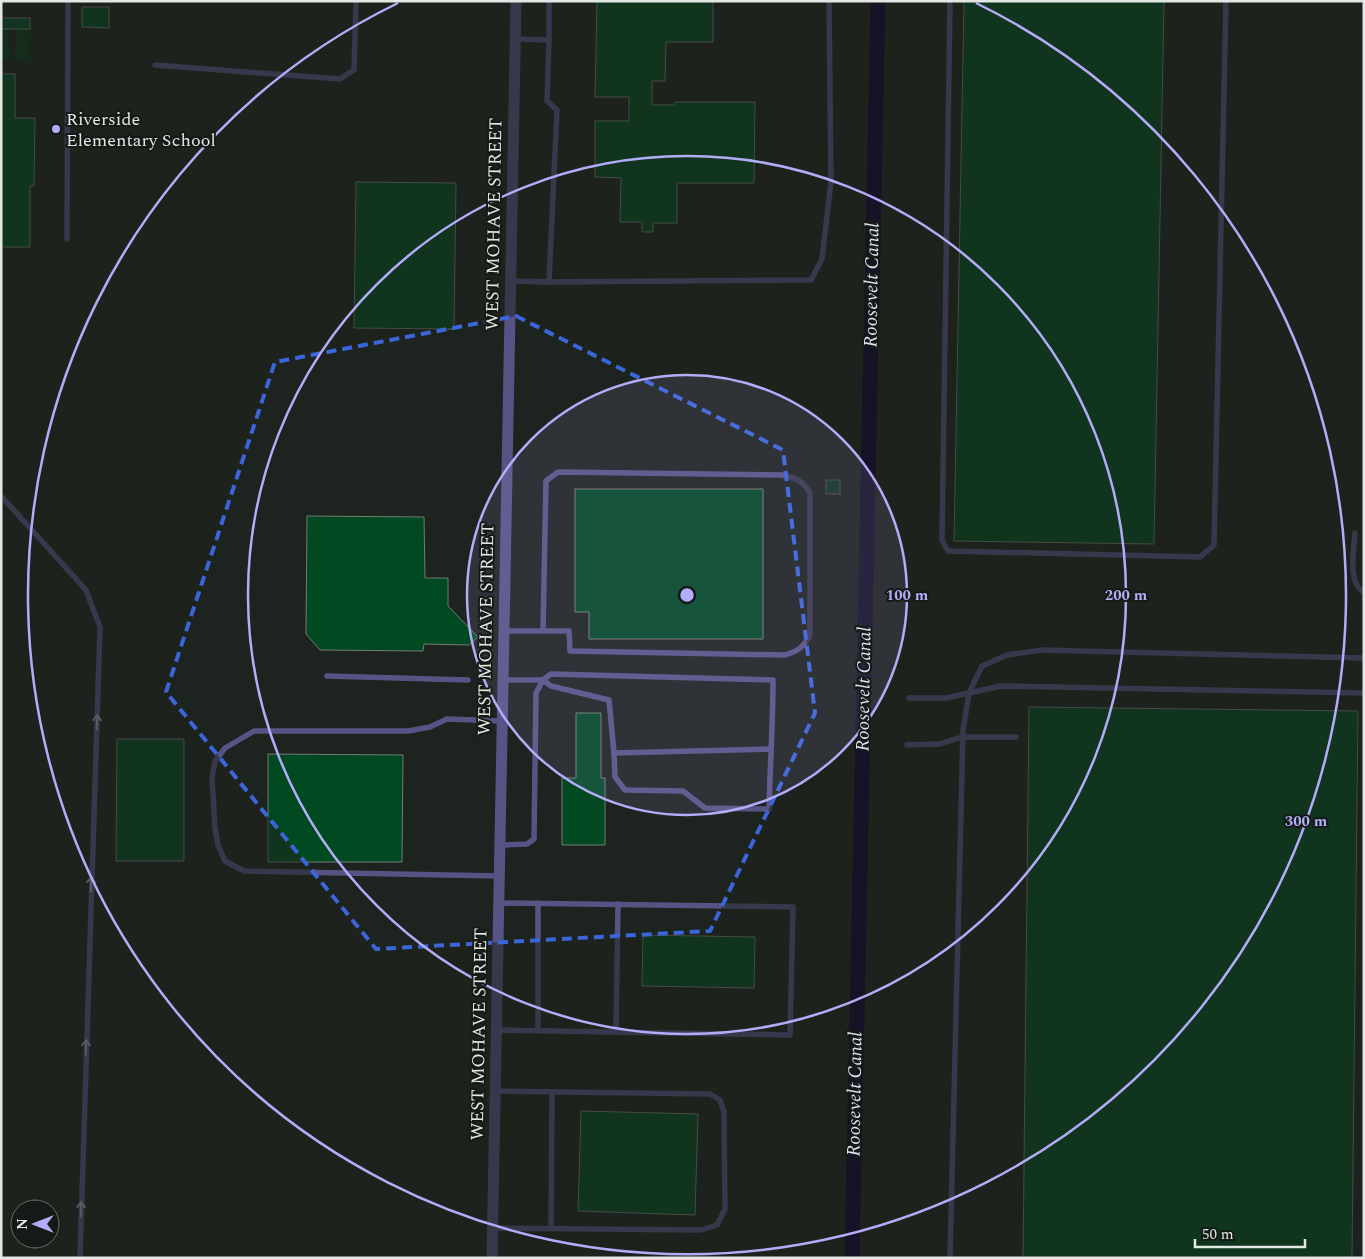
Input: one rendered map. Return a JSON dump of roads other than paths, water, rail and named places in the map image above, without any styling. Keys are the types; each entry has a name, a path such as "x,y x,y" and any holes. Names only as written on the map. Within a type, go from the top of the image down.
{"street":[{"name":"WEST MOHAVE STREET","path":"492,1258 516,1"}],"lane":[{"path":"67,239 68,1"},
{"path":"155,65 340,79 354,70 356,1"},
{"path":"549,1 547,101 557,110 549,282"},
{"path":"511,281 811,280 822,259 831,182 830,1"},
{"path":"950,1 942,540 948,551 1200,557 1214,545 1226,1"},
{"path":"516,39 549,40"},
{"path":"504,631 543,631 569,631 570,652 792,654 806,644 810,635 810,493 804,483 796,478 782,475 558,472 546,481 543,631"},
{"path":"1,496 86,590 100,627 80,1258"},
{"path":"1355,533 1353,567 1355,581 1359,589 1364,592"},
{"path":"950,1258 962,737 969,693 982,666 1007,655 1041,650 1364,658"},
{"path":"500,845 527,844 534,839 536,693 543,680 551,674 772,680 771,749 769,809 704,808 683,791 625,790 615,777 609,700 551,686 543,680 503,680"},
{"path":"327,676 468,680"},
{"path":"909,698 946,698 1001,686 1364,693"},
{"path":"499,876 244,871 225,861 218,846 214,828 212,778 214,761 225,748 254,731 408,731 430,727 447,719 502,721"},
{"path":"907,745 940,744 962,737 1016,737"},
{"path":"614,753 771,749"},
{"path":"497,1030 790,1035 794,907 499,903"},
{"path":"538,903 538,1030"},
{"path":"616,1032 618,904"},
{"path":"493,1228 701,1230 717,1225 725,1209 724,1112 720,1100 710,1094 495,1091"},
{"path":"551,1228 552,1092"}],"waterway":[{"name":"Roosevelt Canal","path":"852,1258 878,1"}],"place":[{"name":"Riverside Elementary School","path":"56,129"}]}
